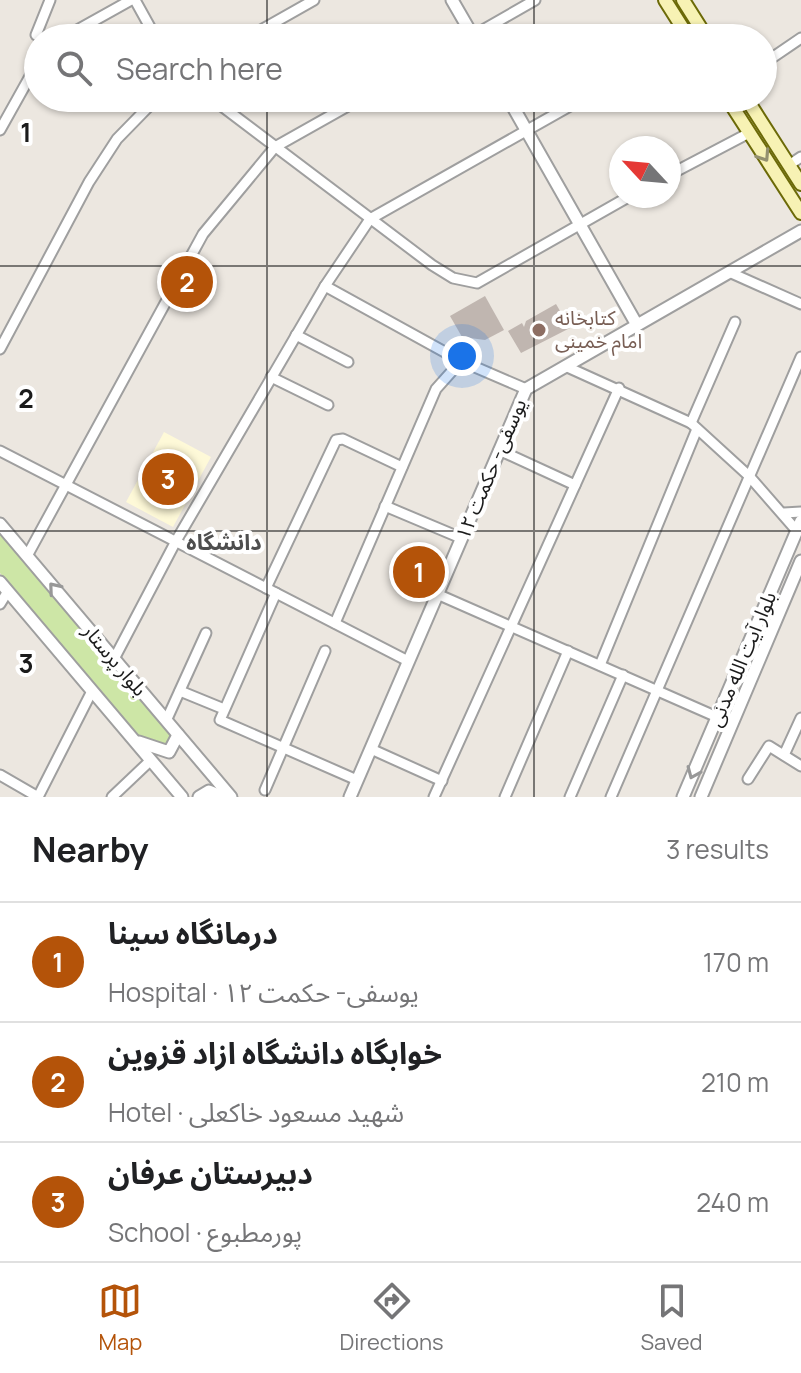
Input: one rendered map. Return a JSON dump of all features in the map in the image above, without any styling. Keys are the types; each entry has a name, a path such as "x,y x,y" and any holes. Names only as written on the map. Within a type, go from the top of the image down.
{"main road":[{"path":"665,0 680,24"},
{"path":"683,0 698,24"},
{"path":"736,112 801,213"},
{"path":"755,112 801,184"}],"street":[{"path":"40,24 50,0"},
{"path":"89,24 133,0 148,24"},
{"path":"272,24 314,0"},
{"path":"452,0 465,24"},
{"path":"494,24 535,0"},
{"path":"777,54 801,38"},
{"path":"0,130 24,87"},
{"path":"0,349 89,182 117,139 143,112"},
{"path":"229,112 453,278 477,283 609,207"},
{"path":"27,556 193,249 260,161 275,147 337,112"},
{"path":"516,112 637,325"},
{"path":"114,659 176,541 271,377 325,286 370,219 559,112"},
{"path":"681,169 749,133"},
{"path":"789,165 801,157"},
{"name":"یوسفی- حکمت ۱۲","path":"350,797 526,389 801,231"},
{"path":"729,272 801,304"},
{"path":"325,286 461,361 526,389"},
{"path":"600,665 735,322"},
{"path":"296,335 348,362"},
{"path":"611,797 801,357"},
{"path":"335,623 436,389 461,361"},
{"path":"565,366 619,388 694,426 799,526"},
{"path":"271,377 328,405"},
{"path":"434,797 619,388"},
{"path":"266,588 336,440 343,439 402,467"},
{"path":"499,450 575,485"},
{"path":"0,451 408,661"},
{"path":"385,506 461,538"},
{"path":"784,513 801,512"},
{"name":"بلوار پرستار","path":"0,524 231,797"},
{"name":"بلوار آیت الله مدنی","path":"683,797 799,526"},
{"name":"بلوار آیت الله مدنی","path":"701,797 801,561"},
{"path":"0,604 4,587"},
{"name":"بلوار پرستار","path":"4,587 182,797"},
{"path":"276,593 220,720 357,780"},
{"path":"437,594 717,717"},
{"path":"755,627 770,634"},
{"path":"166,721 206,633"},
{"path":"265,790 325,651"},
{"path":"505,797 568,651"},
{"path":"570,797 623,675"},
{"path":"0,775 38,797 92,691"},
{"path":"180,691 224,709"},
{"path":"784,755 801,718"},
{"path":"134,740 164,753 175,747 178,735"},
{"path":"748,779 769,746 801,766"},
{"path":"371,749 442,781"},
{"path":"112,797 151,760"},
{"path":"199,797 209,791 224,797"}],"shaded area":[{"path":"164,432 211,457 173,527 126,502"}],"green space":[{"path":"0,533 170,733 171,746 142,739 0,573"}],"building":[{"path":"485,296 504,330 485,340 462,337 450,316"},
{"name":"کتابخانه امام خمینی","path":"556,304 570,328 521,353 508,331 522,323 524,327 526,321"}],"place":[{"name":"خوابگاه دانشگاه ازاد قزوین","path":"187,282"},
{"name":"کتابخانه امام خمینی","path":"539,330"},
{"name":"دبیرستان عرفان","path":"168,479"},
{"name":"درمانگاه سینا","path":"419,572"}],"district":[{"name":"دانشگاه","path":"224,542"}]}
